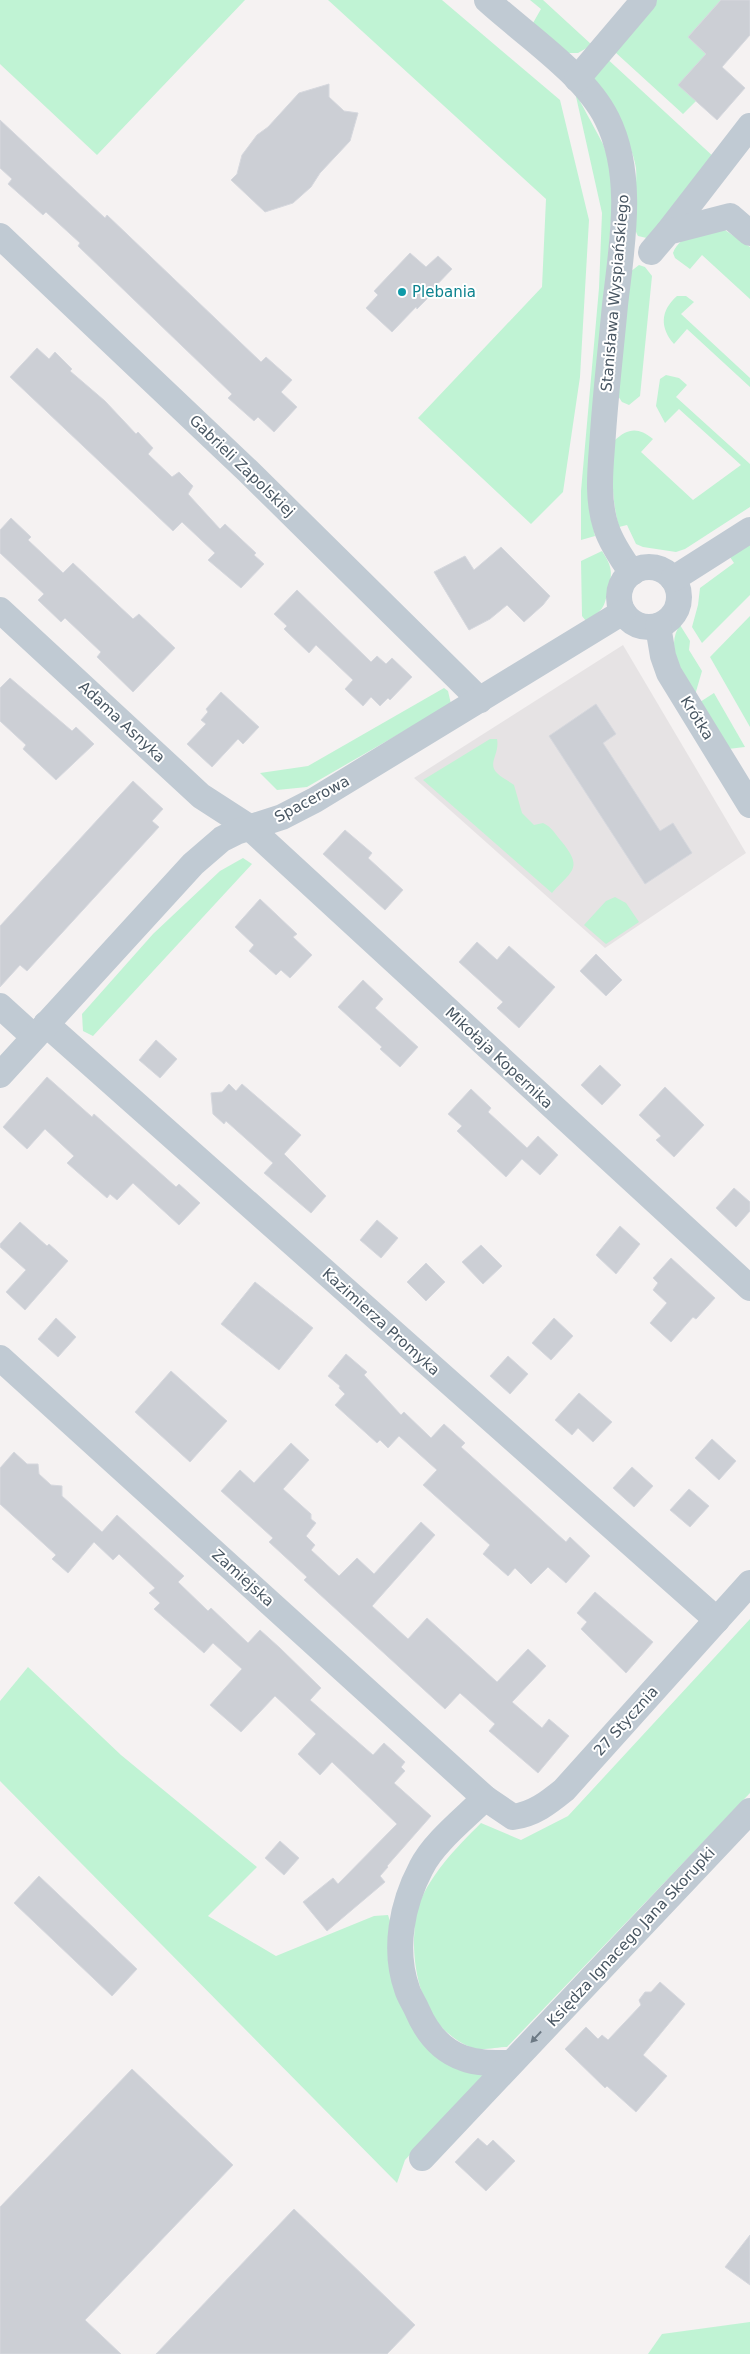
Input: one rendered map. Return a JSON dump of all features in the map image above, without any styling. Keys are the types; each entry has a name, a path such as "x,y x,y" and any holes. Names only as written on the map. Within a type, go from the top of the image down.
{"street":[{"name":"Stanisława Wyspiańskiego","path":"486,0 577,78 591,94 607,118 616,143 622,169 621,251 604,418 600,494 606,529 632,573"},
{"path":"577,78 644,0"},
{"path":"651,252 750,126"},
{"path":"668,232 730,216 750,234"},
{"name":"Gabrieli Zapolskiej","path":"0,236 248,471 480,700"},
{"path":"674,579 750,530"},
{"path":"646,568 654,568 674,579 678,588 678,607 666,622 658,626 638,625 623,612 620,591 622,584 632,573 646,568"},
{"name":"Adama Asnyka","path":"0,610 202,796 249,827"},
{"name":"Spacerowa","path":"0,1075 193,864 222,839 249,827 282,817 315,800 623,612"},
{"name":"Krótka","path":"658,626 663,656 669,673 750,805"},
{"name":"Mikołaja Kopernika","path":"249,827 750,1288"},
{"path":"0,1006 40,1031"},
{"name":"Kazimierza Promyka","path":"40,1031 717,1620"},
{"name":"Zamiejska","path":"0,1358 485,1798"},
{"name":"27 Stycznia","path":"485,1798 502,1812 513,1817 527,1815 546,1805 564,1790 750,1584"},
{"path":"485,1798 434,1849 422,1865 406,1901 402,1919 400,1954 407,1990 423,2024 431,2035 446,2049 462,2058 481,2063 511,2063"},
{"name":"Księdza Ignacego Jana Skorupki","path":"422,2158 750,1811"}],"shaded area":[{"path":"623,645 746,853 605,948 414,778"}],"green space":[{"path":"0,0 245,0 97,155 0,64"},
{"path":"328,0 442,0 560,100 589,220 580,377 563,492 531,524 418,418 542,287 546,199"},
{"path":"530,0 543,0 592,45 578,53 568,53 533,23 541,9"},
{"path":"655,0 721,0 688,37 706,54 696,101 683,114 615,52"},
{"path":"603,55 716,159 651,239 638,236 635,230 636,168 634,157 618,122 591,79"},
{"path":"575,92 603,144 609,160 613,194 589,508 595,536 581,540 581,491 599,288 602,213"},
{"path":"725,230 750,247 750,299 702,255 690,269 675,258 673,253 682,241 694,235"},
{"path":"639,265 645,267 652,276 640,396 629,405 622,402 618,396 630,272"},
{"path":"677,296 686,296 694,302 681,314 750,378 750,387 687,329 674,344 669,338 664,326 665,314 671,302"},
{"path":"666,375 679,378 687,385 676,397 750,464 750,507 685,549 676,552 643,547 636,544 627,525 619,527 613,484 614,441 629,431 643,432 648,435 653,439 641,452 693,500 741,465 679,409 665,423 656,406 660,379"},
{"path":"750,544 750,595 702,643 692,627 700,588 734,563 730,557"},
{"path":"602,551 610,568 609,587 602,608 586,621 582,616 581,561"},
{"path":"750,616 750,727 710,657"},
{"path":"680,625 690,641 689,650 702,671 695,695 681,670 675,652 674,643"},
{"path":"444,688 448,691 451,704 307,787 277,790 260,773 308,766"},
{"path":"714,693 745,747 728,749 700,702"},
{"path":"490,739 497,739 497,749 493,762 494,769 499,775 514,785 522,813 534,825 543,823 549,827 569,851 572,858 574,864 572,869 552,893 423,780"},
{"path":"243,858 252,864 93,1036 83,1031 82,1014 153,934 220,871"},
{"path":"615,897 626,903 639,922 606,944 584,925 606,901"},
{"path":"750,1619 750,1793 507,2047 477,2049 458,2040 434,2018 426,2003 416,1971 414,1954 415,1915 421,1899 435,1875 452,1853 481,1823 521,1840 568,1816"},
{"path":"28,1667 121,1755 257,1867 208,1916 276,1956 374,1916 388,1915 392,1927 391,1977 485,2074 405,2160 397,2183 0,1781 0,1701"},
{"path":"750,2322 750,2354 648,2354 662,2334"}],"building":[{"path":"721,0 750,0 750,35 722,67 745,88 717,120 678,85 706,54 688,37"},
{"path":"329,84 329,97 344,111 358,113 350,141 320,173 311,187 293,203 265,212 231,180 237,174 242,155 257,135 268,127 299,93"},
{"path":"0,120 105,218 107,215 261,362 266,357 292,380 281,392 297,407 274,432 258,417 254,421 228,398 232,394 78,246 80,243 46,212 43,215 8,184 12,179 0,168"},
{"name":"Plebania","path":"410,253 426,267 438,256 452,269 429,293 431,295 417,309 416,307 392,332 366,308 378,295 374,291"},
{"path":"37,348 49,359 55,352 72,369 70,371 105,401 136,434 138,432 153,448 148,454 172,477 179,472 193,486 188,494 220,529 225,524 256,553 254,555 264,564 241,588 208,560 215,553 182,522 173,531 10,377"},
{"path":"11,518 31,537 28,540 63,573 73,563 133,619 139,614 175,648 133,692 97,657 101,652 65,618 61,622 38,600 44,594 0,553 0,530"},
{"path":"501,547 550,596 524,622 507,605 490,619 469,630 434,572 465,556 474,570"},
{"path":"297,590 371,662 377,656 386,664 392,658 412,677 390,700 388,698 380,706 371,697 363,706 345,689 353,680 316,645 309,653 284,629 287,626 274,614"},
{"path":"10,678 72,731 76,727 94,744 56,780 23,749 26,745 0,721 0,688"},
{"path":"221,692 259,727 243,744 238,739 212,767 187,744 206,724 201,720 208,712 206,709"},
{"path":"596,704 616,734 603,743 660,831 673,823 692,853 645,884 549,736"},
{"path":"133,781 163,809 152,821 159,827 27,971 20,965 0,987 0,926"},
{"path":"345,830 372,853 368,858 403,890 385,910 323,854"},
{"path":"260,899 297,934 293,937 312,955 290,978 281,970 276,975 249,951 254,945 235,927"},
{"path":"477,942 497,960 509,946 555,987 519,1028 497,1008 503,1002 459,962"},
{"path":"596,954 622,980 606,996 580,971"},
{"path":"363,980 383,999 375,1008 418,1047 400,1067 380,1049 382,1047 338,1007"},
{"path":"156,1040 177,1059 160,1078 139,1060"},
{"path":"600,1065 621,1085 602,1105 581,1085"},
{"path":"47,1077 92,1117 94,1114 176,1187 179,1184 200,1203 179,1225 133,1183 117,1200 110,1194 107,1198 67,1163 74,1156 45,1129 27,1149 3,1127"},
{"path":"229,1084 236,1091 242,1084 301,1135 284,1154 326,1196 311,1213 264,1173 273,1163 226,1121 224,1124 213,1114 211,1093 222,1092"},
{"path":"665,1087 704,1125 674,1157 656,1140 661,1136 639,1115"},
{"path":"471,1089 491,1108 488,1112 527,1148 538,1136 558,1155 540,1175 522,1159 506,1177 457,1131 462,1126 448,1114"},
{"path":"734,1188 750,1202 750,1211 736,1227 716,1208"},
{"path":"377,1220 398,1238 381,1258 360,1240"},
{"path":"20,1222 47,1246 49,1244 68,1261 25,1310 6,1292 26,1270 0,1247 0,1244"},
{"path":"620,1226 640,1244 616,1274 596,1255"},
{"path":"481,1245 502,1266 483,1284 462,1262"},
{"path":"671,1258 715,1298 696,1319 693,1317 671,1342 650,1323 667,1303 653,1290 658,1283 653,1278"},
{"path":"426,1263 445,1282 426,1301 407,1282"},
{"path":"255,1282 313,1328 279,1370 221,1324"},
{"path":"56,1318 76,1337 58,1357 38,1339"},
{"path":"554,1318 573,1336 551,1360 532,1343"},
{"path":"346,1354 367,1372 364,1375 401,1415 404,1412 431,1438 444,1424 465,1443 461,1447 566,1542 570,1537 590,1556 566,1583 548,1567 531,1584 515,1568 508,1576 483,1554 490,1545 423,1485 437,1470 399,1436 388,1448 380,1440 377,1443 335,1405 345,1394 339,1388 340,1386 328,1376"},
{"path":"508,1356 528,1374 510,1394 490,1376"},
{"path":"171,1371 227,1421 190,1462 135,1412"},
{"path":"579,1393 612,1422 593,1442 578,1428 572,1435 555,1420"},
{"path":"712,1439 736,1461 719,1480 695,1458"},
{"path":"291,1443 309,1460 283,1489 311,1514 311,1519 316,1523 306,1536 315,1545 311,1550 339,1576 357,1558 374,1574 421,1522 435,1535 372,1606 408,1639 427,1618 497,1682 528,1649 546,1666 512,1702 542,1728 549,1719 569,1736 538,1773 489,1731 495,1724 460,1693 445,1709 304,1580 307,1577 269,1542 273,1538 221,1491 240,1470 254,1483"},
{"path":"14,1452 27,1464 38,1464 39,1474 51,1485 62,1486 62,1496 102,1532 117,1515 184,1576 178,1582 208,1611 211,1608 248,1643 260,1630 280,1648 321,1688 310,1700 373,1755 384,1743 405,1762 401,1767 405,1771 394,1783 431,1816 380,1876 385,1882 327,1931 303,1902 333,1878 338,1884 397,1824 332,1762 320,1775 298,1754 316,1734 275,1696 241,1732 210,1705 242,1669 213,1643 204,1653 154,1609 160,1603 149,1593 155,1588 119,1554 113,1560 94,1542 68,1573 52,1559 56,1555 0,1504 0,1468"},
{"path":"632,1467 653,1486 634,1507 613,1488"},
{"path":"689,1489 709,1506 690,1527 670,1510"},
{"path":"595,1592 653,1642 626,1673 581,1629 587,1622 577,1613"},
{"path":"280,1841 299,1858 284,1875 265,1858"},
{"path":"39,1876 137,1969 112,1996 14,1903"},
{"path":"660,1982 685,2004 643,2055 667,2076 636,2112 607,2086 605,2088 565,2049 586,2027 598,2039 602,2035 608,2040 641,2005 639,2000 645,1992 651,1992"},
{"path":"132,2069 233,2165 85,2320 121,2354 0,2354 0,2207"},
{"path":"478,2138 487,2146 493,2140 515,2161 486,2191 455,2162"},
{"path":"294,2209 415,2325 387,2354 156,2354"},
{"path":"750,2235 750,2285 725,2267"}],"place":[{"name":"Plebania","path":"402,292"}]}
